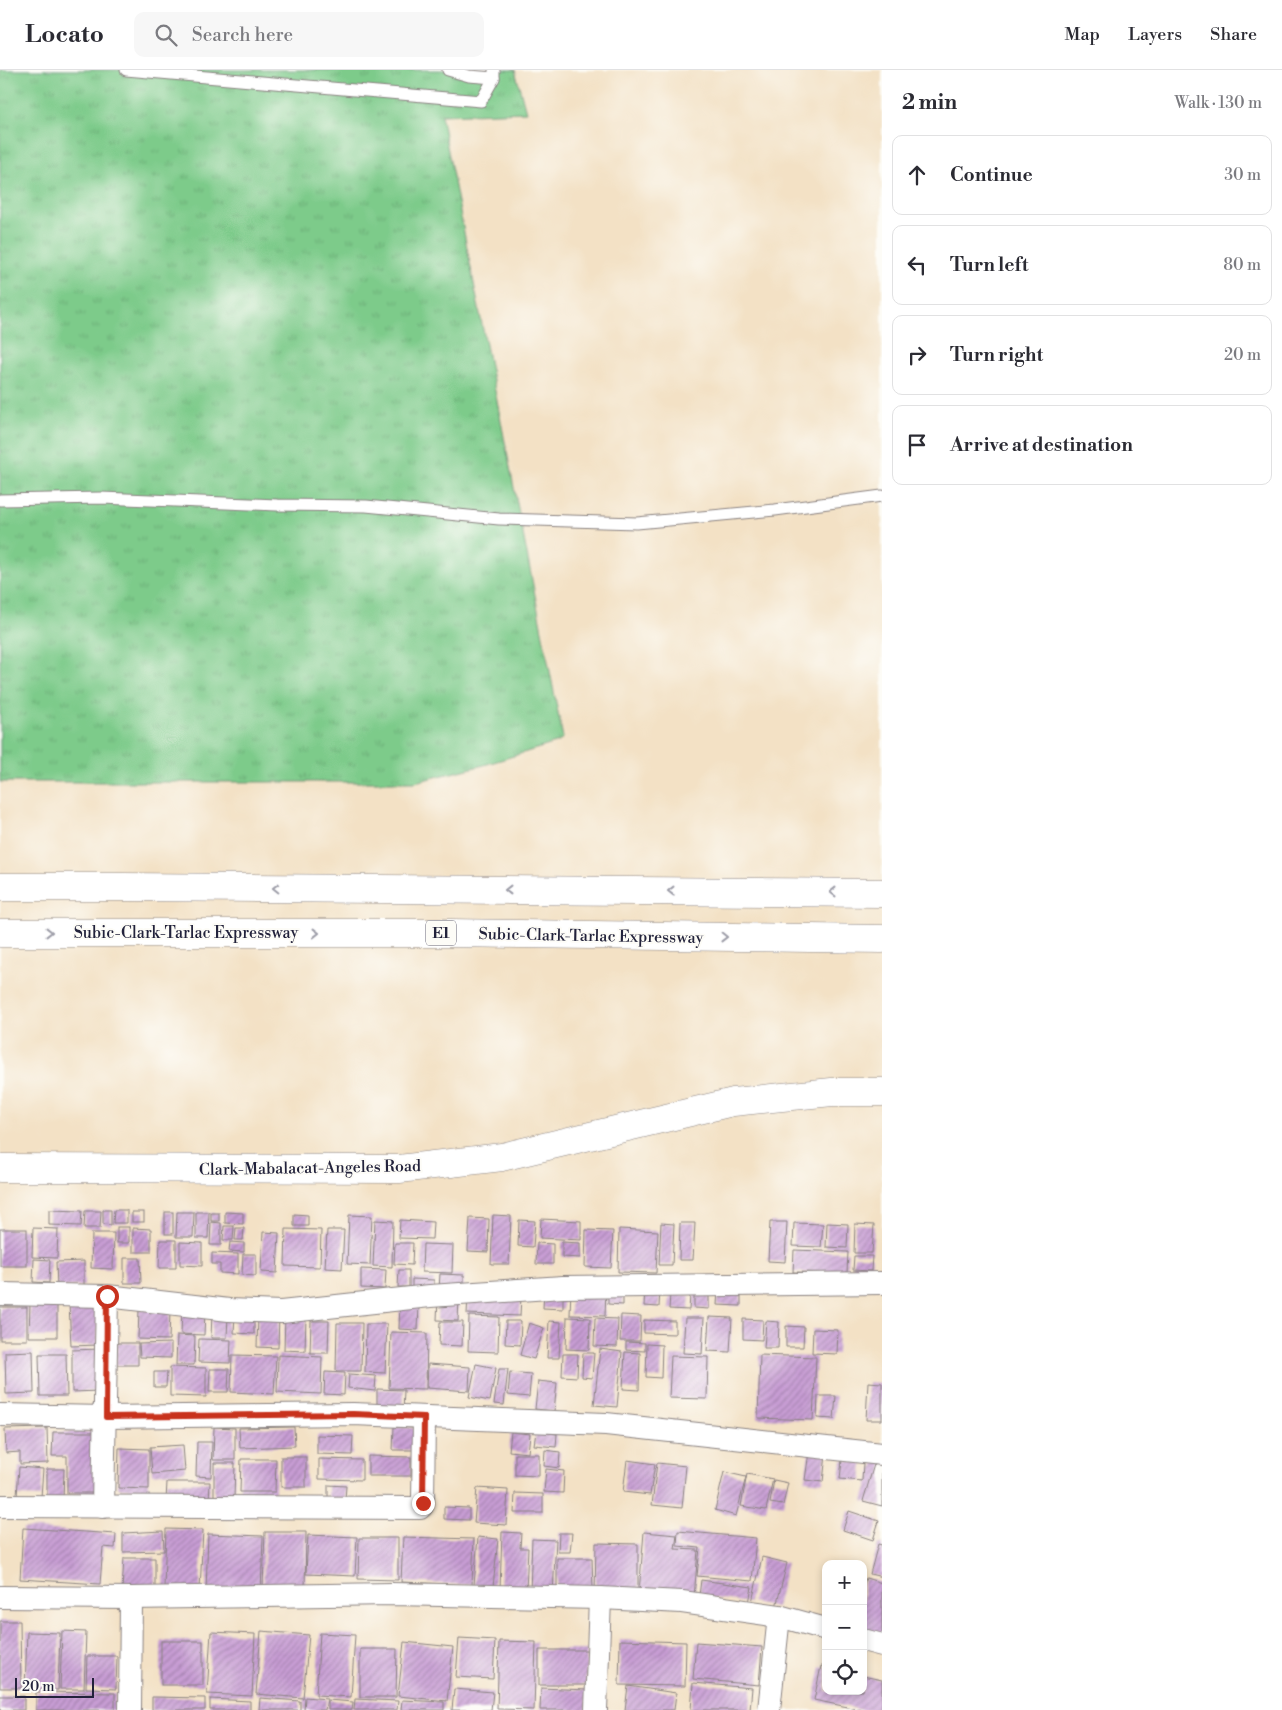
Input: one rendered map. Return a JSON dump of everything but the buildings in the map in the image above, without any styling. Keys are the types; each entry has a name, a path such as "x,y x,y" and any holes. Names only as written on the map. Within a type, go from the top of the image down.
{"main road":[{"path":"0,887 882,892"},
{"name":"Subic-Clark-Tarlac Expressway","path":"0,933 440,933 882,939"},
{"name":"Clark-Mabalacat-Angeles Road","path":"0,1168 399,1169 502,1158 732,1102 832,1092 882,1092"}],"street":[{"path":"0,1294 107,1296 229,1310 281,1312 430,1296 563,1287 882,1283"},
{"path":"103,1507 107,1296"},
{"path":"0,1415 106,1417 353,1414 606,1424 882,1454"},
{"path":"0,1506 420,1508 423,1503 424,1417"},
{"path":"0,1597 131,1598 392,1594 600,1598 682,1602 779,1616 822,1628"},
{"path":"130,1710 131,1598"},
{"path":"596,1710 600,1598"},
{"path":"769,1710 779,1616"},
{"path":"867,1641 882,1645"}],"lane":[{"path":"126,70 481,101 494,74"},
{"path":"448,70 469,76 494,74"},
{"path":"0,500 100,498 277,505 366,506 499,519 637,523 775,510 882,496"}],"green space":[{"path":"0,70 515,70 526,112 441,115 563,738 559,742 484,765 415,782 0,782"}],"route":[{"path":"107,1296 106,1417 353,1414 424,1417 423,1503"}]}
